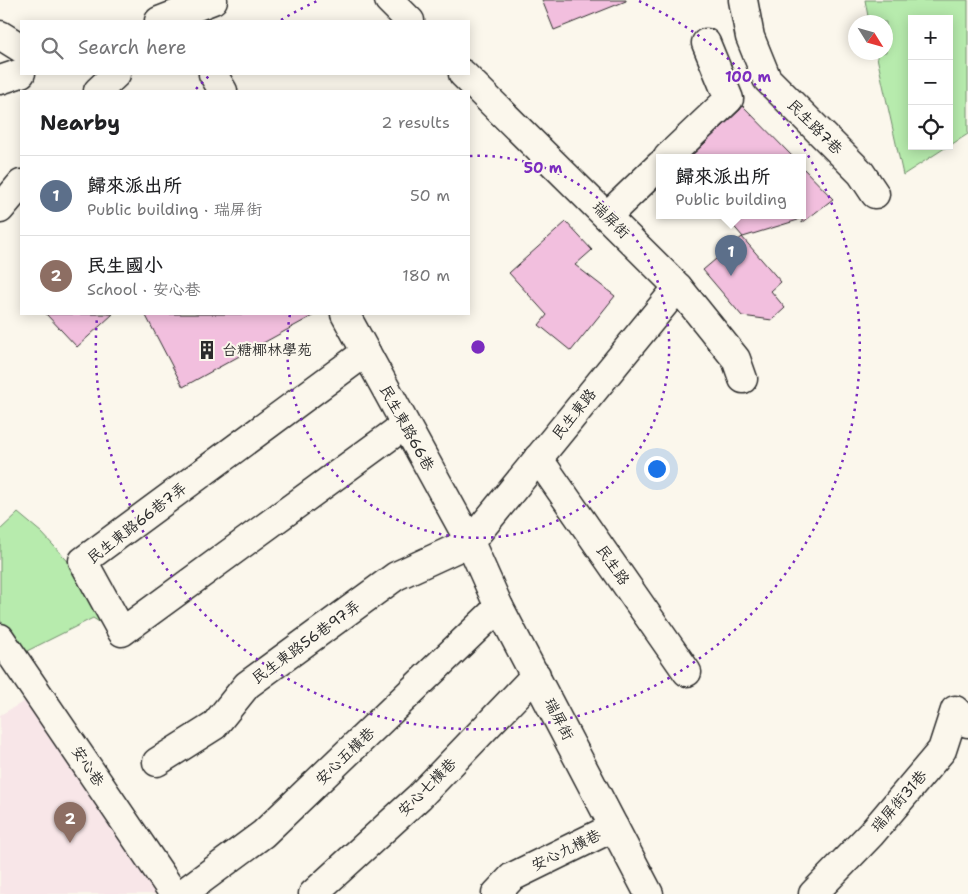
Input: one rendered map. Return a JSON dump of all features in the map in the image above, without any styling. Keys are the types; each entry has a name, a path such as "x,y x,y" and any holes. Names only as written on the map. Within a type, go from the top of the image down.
{"street":[{"path":"174,19 213,0"},
{"path":"389,0 409,20"},
{"name":"民生路7巷","path":"743,0 750,37 767,79 861,173 875,194"},
{"path":"0,35 20,47"},
{"path":"671,154 729,98 706,42"},
{"path":"0,80 20,72"},
{"path":"99,90 115,75"},
{"path":"214,75 222,90"},
{"name":"瑞屏街","path":"464,75 678,287 736,359 743,379"},
{"path":"607,216 656,169"},
{"path":"0,209 20,185"},
{"name":"民生東路","path":"470,542 678,287"},
{"name":"民生東路66巷","path":"346,315 470,542"},
{"name":"民生東路66巷7弄","path":"366,352 83,561 122,632 406,425"},
{"name":"民生路","path":"538,458 687,672"},
{"name":"瑞屏街","path":"470,542 498,607 536,676 649,894"},
{"name":"民生東路56巷97弄","path":"157,762 214,726 247,685 396,576 470,542"},
{"name":"安心五橫巷","path":"182,894 262,834 498,607"},
{"name":"安心巷","path":"0,638 174,894"},
{"name":"安心七橫巷","path":"313,894 419,797 536,676"},
{"name":"瑞屏街31巷","path":"813,894 871,834 942,750 955,710 968,723"},
{"name":"安心九橫巷","path":"496,894 512,877 614,827"}],"shaded area":[{"path":"39,693 174,894 0,894 0,715"}],"green space":[{"path":"865,0 968,0 968,134 953,143 953,15 908,15 908,150 942,150 903,175 878,60 893,60 893,15 868,15"},
{"path":"18,513 42,533 75,569 107,627 93,618 23,653 0,620 0,530"}],"building":[{"path":"542,0 626,0 626,1 554,30"},
{"path":"743,106 790,154 693,154"},
{"path":"806,171 833,199 802,223 802,219 806,219"},
{"path":"727,219 798,219 798,220 743,237"},
{"path":"566,222 592,250 575,265 615,296 571,351 539,325 547,315 509,273"},
{"path":"742,237 781,282 771,291 785,308 772,320 742,316 703,270"},
{"path":"47,315 112,315 77,347"},
{"name":"台糖椰林學苑","path":"146,315 314,315 183,387"}],"place":[{"name":"歸來派出所","path":"731,276"},
{"name":"台糖椰林學苑","path":"207,350"},
{"name":"民生國小","path":"70,843"}]}
